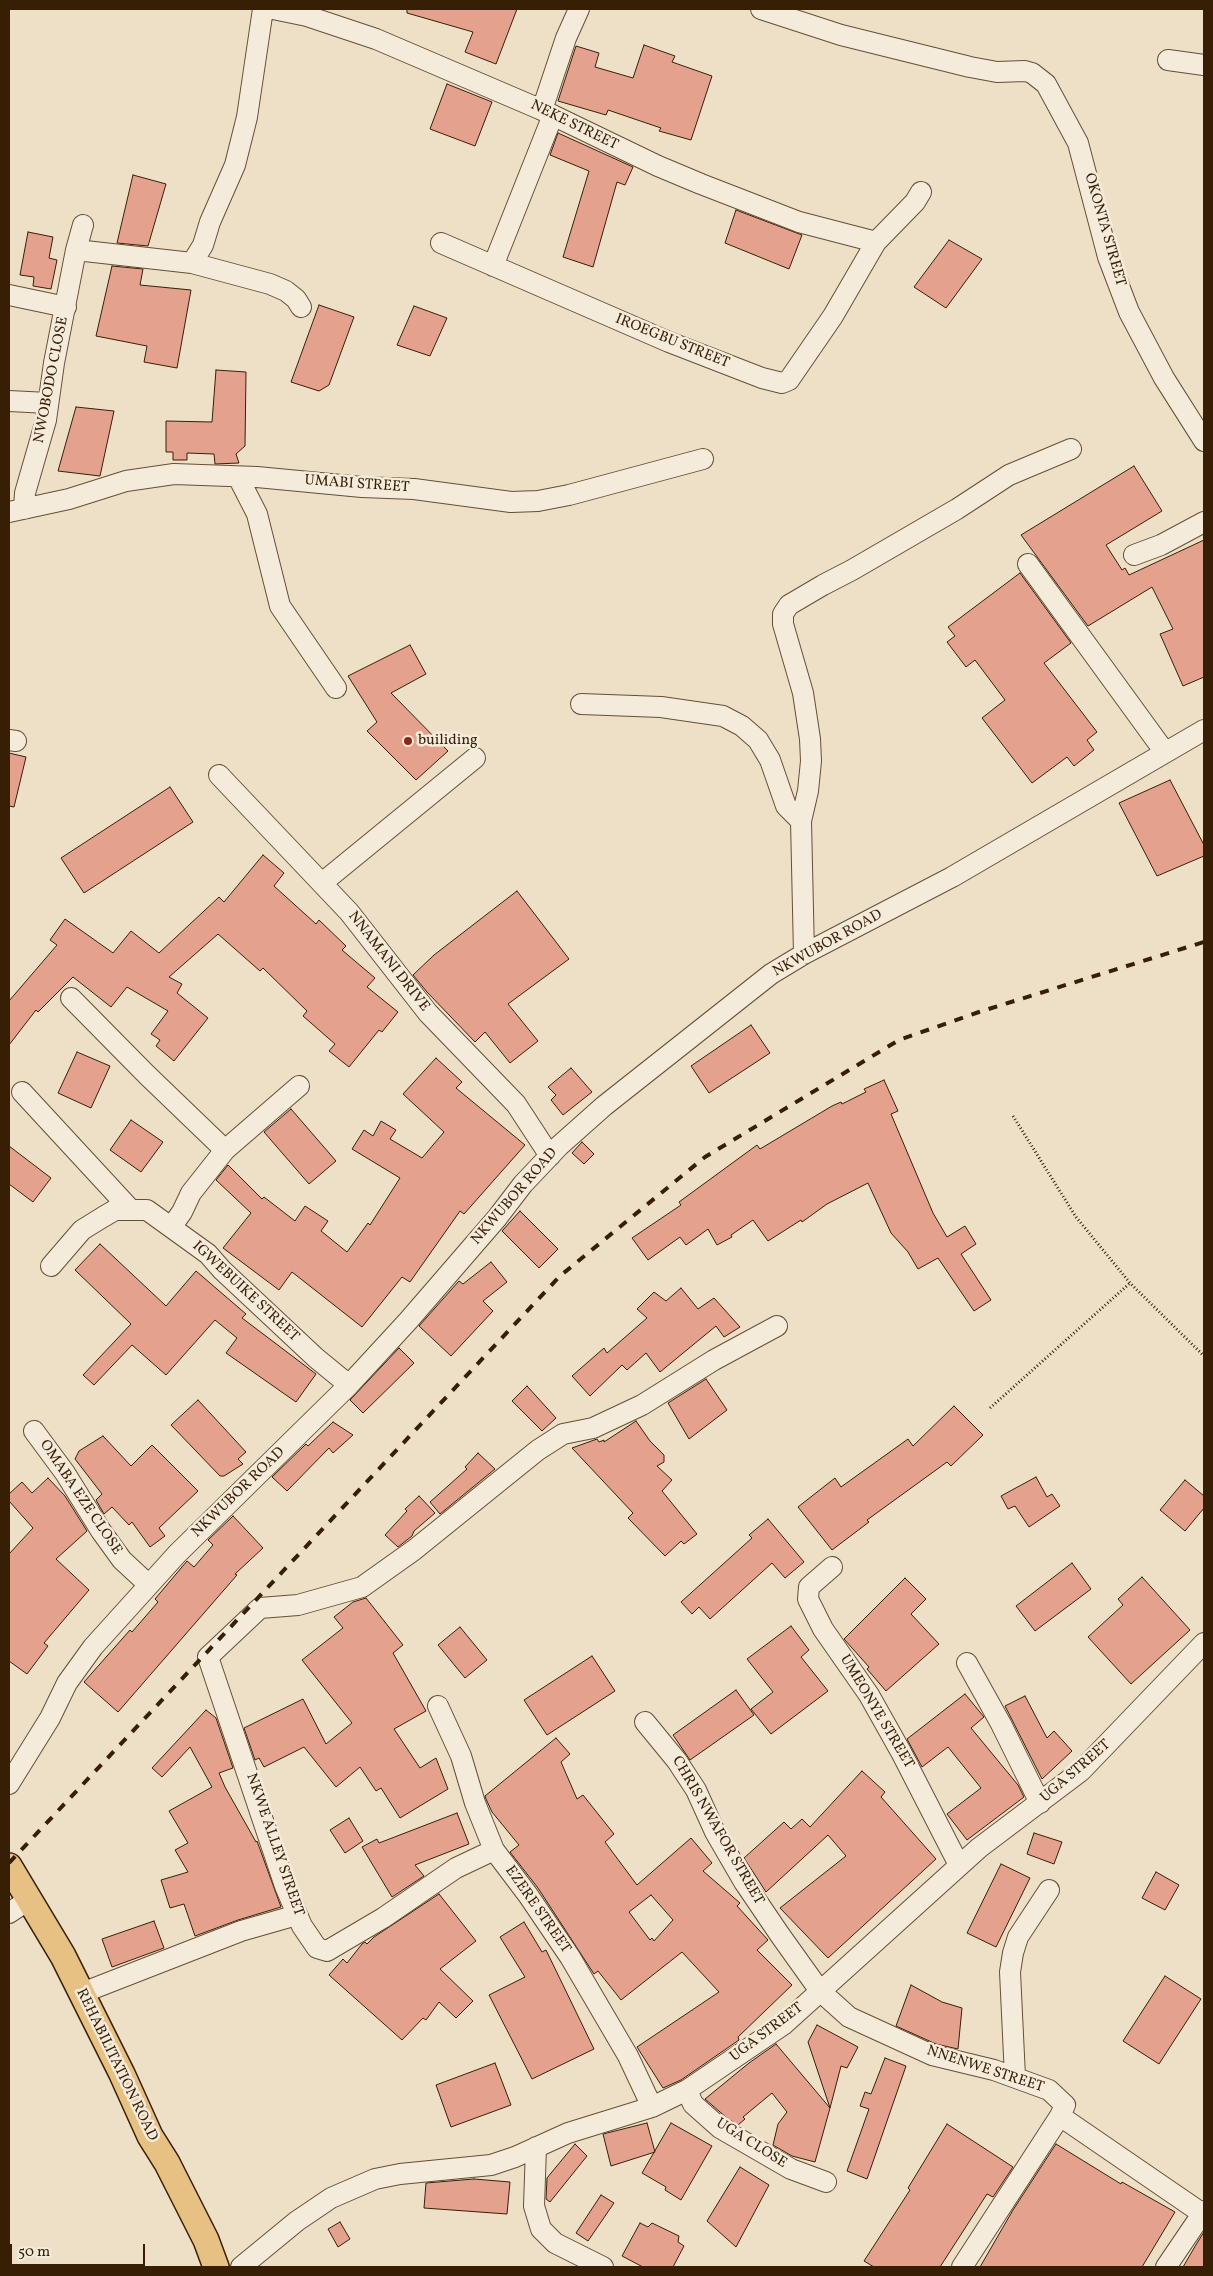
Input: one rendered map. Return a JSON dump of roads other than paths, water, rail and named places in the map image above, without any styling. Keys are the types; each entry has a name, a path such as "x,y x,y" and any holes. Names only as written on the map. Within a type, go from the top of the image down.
{"main road":[{"name":"REHABILITATION ROAD","path":"9,1866 30,1899 82,1993 150,2136 167,2163 206,2240 216,2267"}],"street":[{"path":"192,263 203,245 210,222 235,166 247,116 263,9"},
{"name":"NEKE STREET","path":"273,9 307,16 376,39 548,112 658,166 700,184 800,222 876,242"},
{"path":"441,243 493,266 548,112 566,38 578,9"},
{"name":"OKONTA STREET","path":"761,9 841,35 970,67 997,72 1032,73 1046,84 1078,143 1108,257 1129,312 1164,378 1204,441"},
{"path":"1168,60 1204,65"},
{"name":"IROEGBU STREET","path":"493,266 669,342 782,384 789,380 833,316 876,242 915,202 921,192"},
{"name":"NWOBODO CLOSE","path":"16,511 25,493 46,420 54,363 76,250 83,225"},
{"path":"76,250 192,263 270,284 296,299 301,307"},
{"path":"9,295 66,308"},
{"path":"9,401 48,402"},
{"path":"804,954 801,821 808,791 810,739 803,693 783,624 783,614 789,605 822,584 852,570 958,509 1009,475 1071,448"},
{"name":"UMABI STREET","path":"16,511 69,499 146,477 174,474 414,490 511,502 538,501 569,495 703,459"},
{"path":"238,477 257,514 280,606 336,688"},
{"path":"1134,555 1161,545 1204,522"},
{"path":"1028,564 1164,751"},
{"path":"581,704 661,707 723,716 742,726 758,740 770,760 786,806 801,821"},
{"name":"NKWUBOR ROAD","path":"9,1784 50,1718 72,1676 93,1647 177,1554 348,1385 414,1314 497,1218 523,1184 604,1106 642,1074 772,974 804,954 952,877 1164,751 1204,730"},
{"path":"322,883 475,758"},
{"name":"NNAMANI DRIVE","path":"219,774 349,912 428,1013 516,1104 550,1156"},
{"path":"71,998 146,1075 225,1150"},
{"path":"172,1226 182,1212 191,1193 225,1150 299,1086"},
{"path":"22,1092 131,1210"},
{"name":"IGWEBUIKE STREET","path":"51,1266 82,1230 115,1210 147,1210 172,1226 208,1254 229,1277 316,1358 348,1385"},
{"name":"NKWE ALLEY STREET","path":"494,1850 456,1868 384,1918 327,1951 317,1948 297,1915 208,1657 260,1608 298,1605 362,1586 414,1550 538,1450 563,1434 593,1428 642,1406 714,1360 776,1326"},
{"name":"OMABA EZE CLOSE","path":"34,1431 100,1531 122,1560 149,1585"},
{"name":"UMEONYE STREET","path":"832,1567 809,1587 808,1599 823,1629 869,1695 901,1752 959,1865"},
{"name":"UGA STREET","path":"242,2267 297,2221 331,2198 375,2179 400,2174 491,2165 568,2133 652,2107 687,2090 782,2025 959,1865 1006,1826 1040,1803 1081,1771 1204,1643"},
{"path":"966,1663 1001,1724 1040,1803"},
{"name":"EZERE STREET","path":"438,1706 461,1756 475,1803 494,1850 570,1957 628,2056 652,2107"},
{"name":"CHRIS NWAFOR STREET","path":"645,1722 678,1761 696,1790 714,1832 744,1882 820,1992"},
{"path":"1015,2077 1010,1972 1013,1953 1018,1937 1049,1890"},
{"path":"9,1913 30,1899"},
{"path":"82,1993 241,1931 297,1915"},
{"name":"NNENWE STREET","path":"820,1992 849,2017 932,2055 1015,2077 1049,2090 1062,2100 1065,2105 1060,2116"},
{"name":"UGA CLOSE","path":"687,2090 692,2104 720,2128 791,2169 826,2182"},
{"path":"962,2267 1060,2116 1204,2212 1166,2267"},
{"path":"536,2147 534,2206 541,2229 555,2243 602,2267"}],"railway":[{"path":"9,1863 560,1276 705,1157 899,1040 979,1012 1204,942"}],"place":[{"name":"builiding","path":"408,741"}]}
